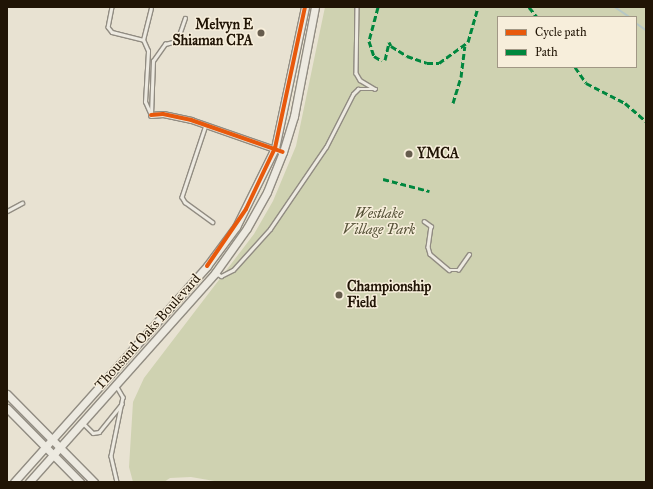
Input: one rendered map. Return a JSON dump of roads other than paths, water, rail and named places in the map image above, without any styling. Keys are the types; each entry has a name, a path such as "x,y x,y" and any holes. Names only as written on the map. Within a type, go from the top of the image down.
{"main road":[{"name":"Thousand Oaks Boulevard","path":"14,482 207,266 246,209 275,148 305,7"},
{"name":"Thousand Oaks Boulevard","path":"29,482 215,273 234,249 257,211 283,152 294,116 315,7"},
{"path":"207,266 215,273"},
{"path":"137,344 146,351"},
{"path":"7,394 94,482"},
{"path":"7,408 80,482"}],"street":[{"path":"151,115 163,114 206,125 283,152"}],"lane":[{"path":"112,7 108,27 112,32 143,40"},
{"path":"215,273 221,276 233,270 270,229 326,147 353,94 358,89 376,89 360,80 356,73 357,7"},
{"path":"151,9 143,40 148,51 145,102 151,115"},
{"path":"151,115 153,61 165,44 177,41 185,18"},
{"path":"206,125 182,197 185,202 213,222"},
{"path":"7,211 22,203"},
{"path":"424,221 431,226 428,246 430,254 449,270 458,270 469,254"},
{"path":"116,385 123,393 111,456 117,482"},
{"path":"82,422 93,433 99,432 122,403"}],"waterway":[{"path":"615,7 628,16"},
{"path":"637,24 646,30"}],"place":[{"name":"Melvyn E Shiaman CPA","path":"261,33"},
{"name":"YMCA","path":"409,154"},
{"name":"Championship Field","path":"339,295"}],"park label":[{"name":"Westlake Village Park","path":"379,222"}]}
